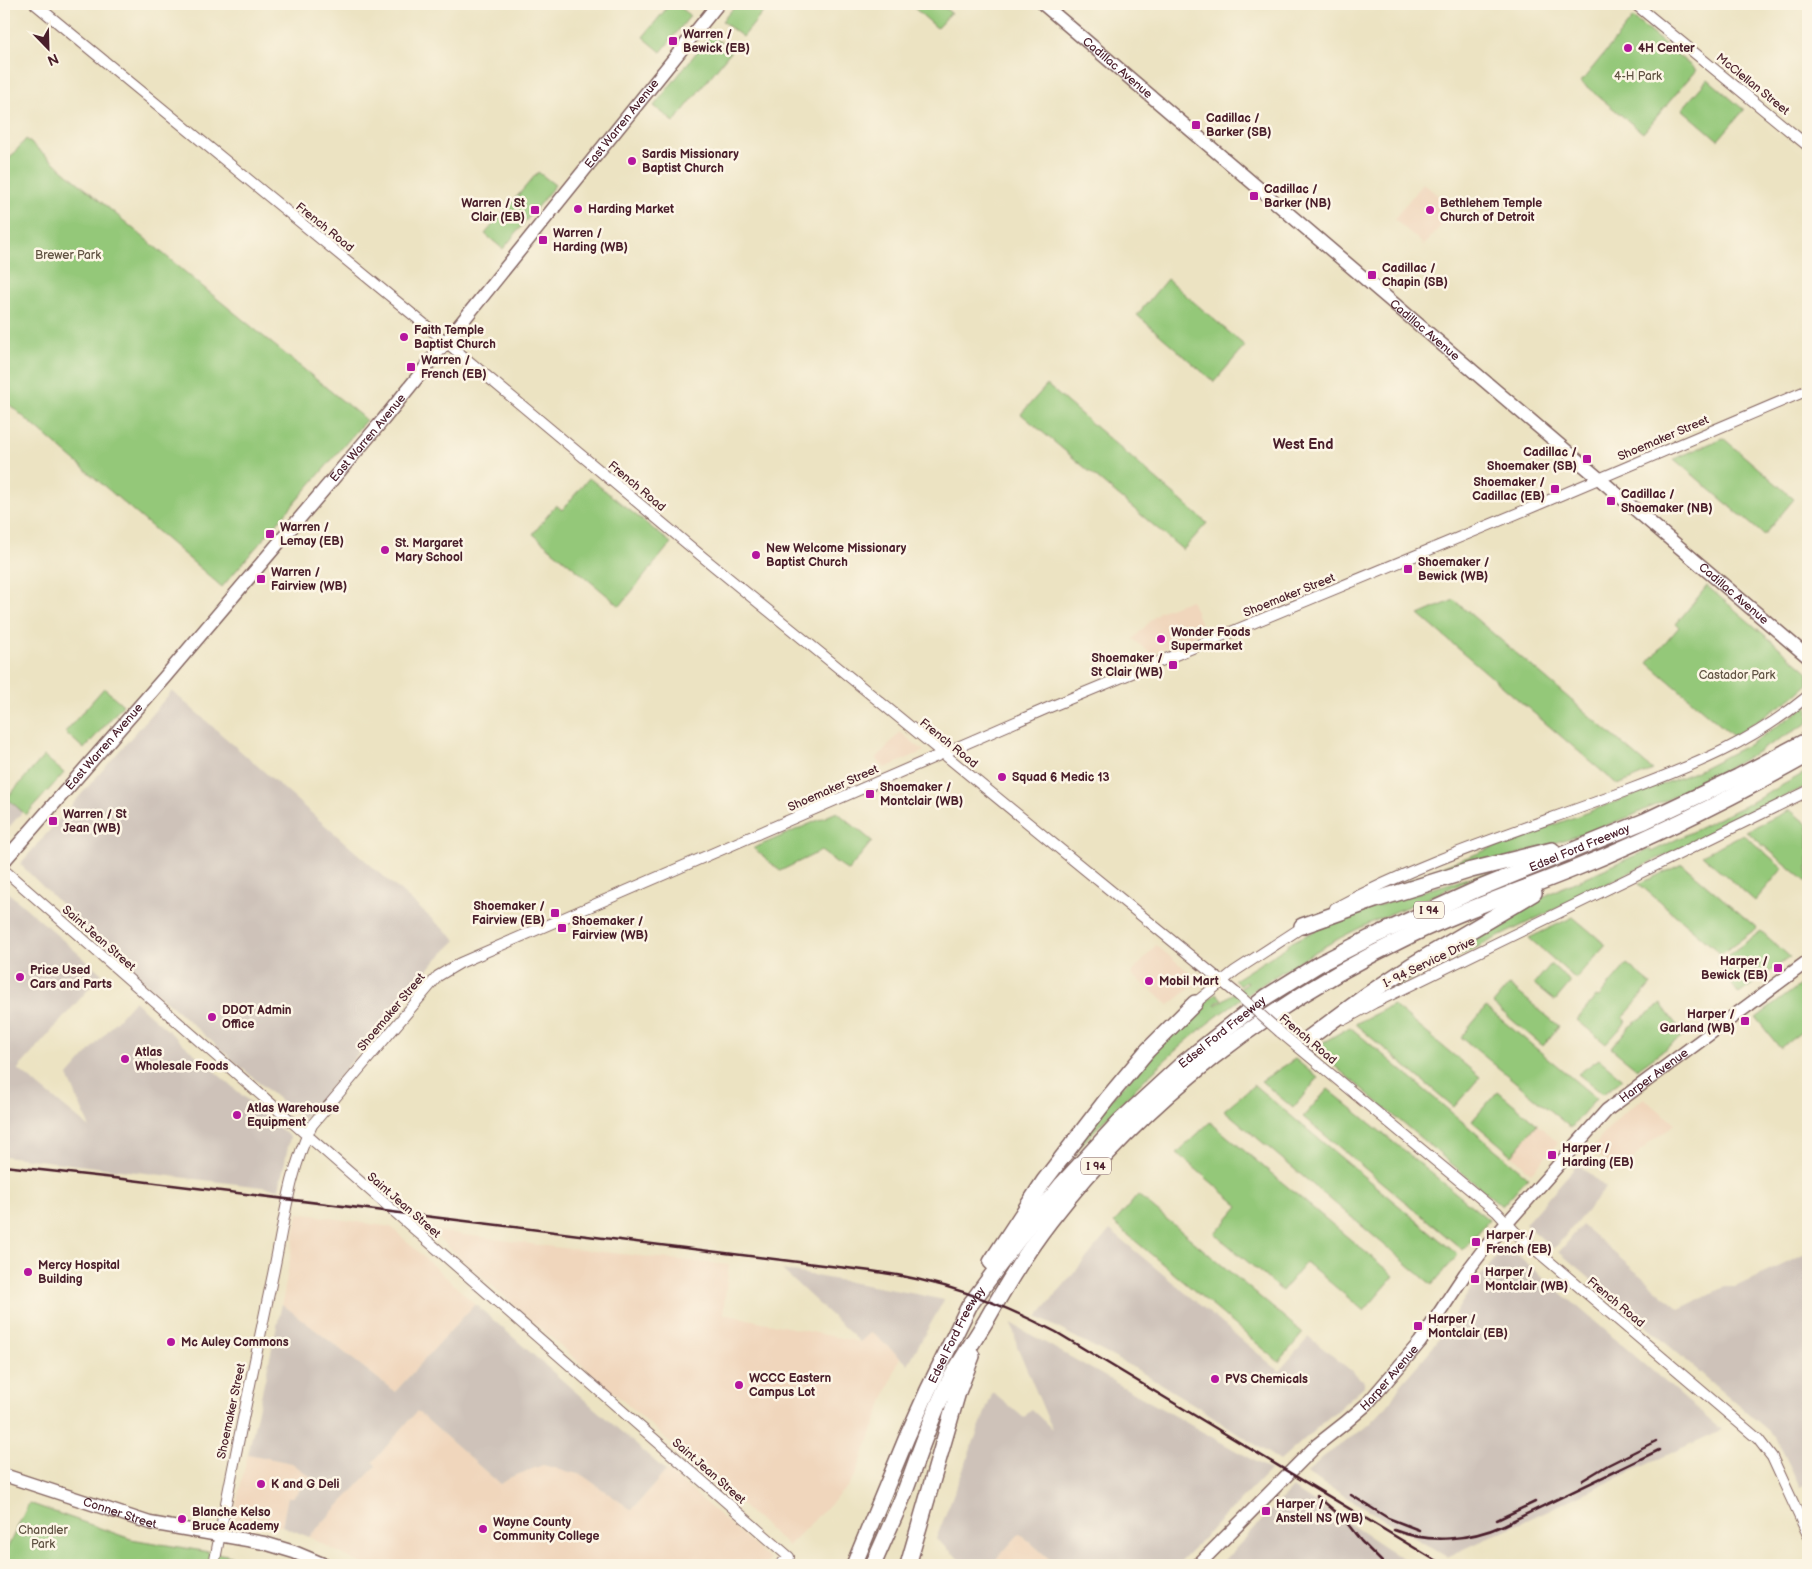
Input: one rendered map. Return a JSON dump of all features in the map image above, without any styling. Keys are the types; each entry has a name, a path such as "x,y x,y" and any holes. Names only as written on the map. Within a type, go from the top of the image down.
{"highway":[{"name":"Edsel Ford Freeway","path":"854,1565 910,1429 969,1306 1062,1184 1119,1122 1182,1064 1266,997 1319,964 1378,934 1478,888 1645,821 1738,777 1808,740"},
{"name":"Edsel Ford Freeway","path":"873,1565 902,1497 932,1417 948,1384 1018,1266 1049,1222 1078,1186 1144,1116 1216,1053 1281,1008 1346,969 1414,934 1644,839 1808,755"},
{"path":"1302,926 1375,900 1471,870 1600,839"},
{"path":"1303,1042 1412,964 1452,939 1583,865"},
{"path":"969,1306 993,1258 1044,1181 1107,1099 1142,1058 1195,1003"},
{"path":"908,1565 958,1392 986,1320"},
{"path":"883,1565 902,1497"}],"main road":[{"name":"East Warren Avenue","path":"4,861 164,678 377,428 718,4"},
{"name":"Cadillac Avenue","path":"1043,4 1808,657"},
{"name":"Harper Avenue","path":"1198,1565 1317,1444 1367,1404 1420,1342 1475,1261 1612,1105 1808,961"},
{"name":"Conner Street","path":"4,1475 150,1523 220,1534 282,1548 325,1565"}],"street":[{"name":"French Road","path":"35,4 446,342 704,558 1236,993 1280,1032 1303,1042 1496,1212 1517,1234 1763,1443 1772,1457 1808,1535"},
{"name":"McClellan Street","path":"1635,4 1808,146"},
{"name":"Shoemaker Street","path":"214,1565 299,1155 312,1125 423,993 444,972 460,963 1146,666 1362,579 1808,390"},
{"path":"1195,1003 1302,926 1364,892 1428,865 1710,758 1757,733 1808,696"},
{"name":"I- 94 Service Drive","path":"1303,1042 1374,1003 1808,791"},
{"name":"Saint Jean Street","path":"4,870 788,1557 780,1565"}],"shaded area":[{"path":"1423,183 1455,210 1424,245 1394,219"},
{"path":"1191,600 1204,632 1151,654 1133,639 1159,612"},
{"path":"172,691 456,940 437,959 303,1120 96,939 20,864"},
{"path":"900,732 924,751 885,768 876,759"},
{"path":"4,795 23,811 4,833"},
{"path":"4,889 102,974 18,1069 90,1128 68,1076 134,1001 290,1137 279,1189 4,1156"},
{"path":"1156,945 1200,981 1169,1005 1131,974"},
{"path":"1644,1098 1675,1124 1650,1142 1620,1172 1591,1149 1619,1117"},
{"path":"1537,1124 1558,1143 1531,1173 1510,1153"},
{"path":"1578,1164 1606,1188 1554,1249 1525,1224"},
{"path":"298,1213 391,1227 475,1304 395,1392 282,1304"},
{"path":"1582,1225 1679,1309 1725,1287 1735,1287 1808,1253 1808,1483 1800,1487 1776,1437 1559,1252"},
{"name":"WCCC Eastern Campus Lot","path":"429,1230 553,1247 729,1265 723,1314 860,1342 871,1332 900,1357 856,1474 848,1486 788,1546"},
{"name":"PVS Chemicals","path":"1110,1230 1279,1371 1309,1337 1364,1381 1364,1386 1280,1461 1200,1408 1136,1369 1037,1317"},
{"path":"1506,1245 1721,1430 1447,1557 1306,1473 1323,1457 1369,1425 1388,1405 1401,1384 1433,1347 1474,1284"},
{"path":"782,1270 944,1300 908,1364 871,1332 860,1342"},
{"path":"282,1304 395,1392 475,1304 666,1471 632,1510 582,1475 543,1465 511,1477 500,1484 417,1411 373,1462 376,1466 309,1537 282,1526 288,1497 293,1497 312,1478 292,1463 248,1454"},
{"path":"1012,1324 1270,1470 1177,1565 1056,1565 1020,1533 991,1565 967,1565 936,1539 993,1392 1024,1418 1031,1409 1052,1429 1017,1346"},
{"path":"417,1411 500,1484 511,1477 543,1465 582,1475 632,1510 666,1471 770,1559 766,1565 363,1565 309,1537 376,1466 373,1462"},
{"path":"248,1454 292,1463 312,1478 293,1497 288,1497 282,1526 233,1517"},
{"path":"1292,1488 1413,1565 1225,1565 1223,1562"},
{"path":"1020,1533 1056,1565 991,1565"}],"green space":[{"path":"670,4 677,4 690,16 661,52 643,37"},
{"path":"737,4 770,4 743,37 722,21"},
{"path":"916,4 940,4 951,13 937,28 913,7"},
{"name":"4-H Park","path":"1633,18 1696,70 1643,133 1581,82"},
{"path":"711,34 731,51 674,122 654,106"},
{"path":"1708,79 1744,110 1718,140 1682,109"},
{"name":"Brewer Park","path":"26,139 366,420 222,587 4,400 4,165"},
{"path":"538,172 555,185 503,249 485,234"},
{"path":"1167,279 1245,346 1214,382 1137,315"},
{"path":"1047,385 1207,523 1183,550 1021,414"},
{"path":"1723,438 1794,499 1764,535 1674,459"},
{"path":"589,478 671,543 620,606 533,534 556,505 562,510"},
{"name":"Castador Park","path":"1707,586 1808,672 1808,684 1792,698 1733,736 1648,663 1679,627 1676,624"},
{"path":"1454,600 1653,770 1618,785 1419,615"},
{"path":"104,688 123,705 84,749 65,732"},
{"path":"1808,705 1808,723 1699,785 1629,817 1506,858 1378,894 1433,870 1695,772 1752,743"},
{"path":"44,756 64,773 26,815 7,798"},
{"path":"1808,771 1808,785 1372,999 1525,906 1650,849 1651,852 1752,802"},
{"path":"1790,810 1808,825 1808,883 1746,831"},
{"path":"837,812 872,841 848,871 821,851 780,871 754,848"},
{"path":"1743,834 1783,868 1755,901 1702,855"},
{"path":"1682,864 1757,928 1721,954 1639,884"},
{"path":"1498,870 1474,880 1472,878 1354,931 1304,958 1254,990 1207,1024 1168,1058 1058,1170 1094,1117 1169,1037 1216,993 1222,999 1216,1005 1248,983 1247,981 1240,986 1234,980 1288,946 1288,944 1339,921 1418,893"},
{"path":"1573,917 1606,945 1576,979 1529,938"},
{"path":"1761,931 1790,957 1739,994 1716,964"},
{"path":"1551,964 1571,982 1555,1001 1534,984"},
{"path":"1627,964 1651,984 1623,1018 1627,1021 1606,1044 1577,1020 1596,996 1599,997"},
{"path":"1808,979 1808,1027 1780,1048 1756,1018"},
{"path":"1509,985 1559,1026 1543,1046 1493,1004"},
{"path":"1661,1004 1684,1035 1637,1069 1611,1048 1629,1027"},
{"path":"1393,1005 1480,1077 1454,1107 1355,1024"},
{"path":"1486,1007 1596,1098 1571,1128 1461,1037"},
{"path":"1350,1027 1528,1177 1502,1206 1313,1048"},
{"path":"1295,1059 1318,1078 1293,1108 1261,1081"},
{"path":"1599,1059 1623,1079 1603,1094 1578,1074"},
{"path":"1254,1085 1458,1255 1432,1285 1224,1110"},
{"path":"1328,1089 1489,1220 1463,1250 1303,1117"},
{"path":"1498,1091 1537,1124 1512,1155 1472,1121"},
{"path":"1210,1122 1394,1276 1364,1311 1306,1262 1282,1291 1215,1234 1239,1206 1177,1153"},
{"path":"1138,1195 1303,1333 1279,1362 1114,1223"},
{"name":"Chandler Park","path":"29,1503 131,1539 227,1555 261,1565 4,1565 4,1555"}],"railway":[{"path":"4,1166 871,1271 944,1286 1011,1310 1056,1332 1443,1565"},
{"path":"1583,1480 1656,1441"},
{"path":"1394,1530 1435,1539 1478,1534 1504,1525 1659,1450"},
{"path":"1351,1495 1388,1518 1419,1530"},
{"path":"1317,1496 1343,1518 1361,1541 1385,1565"},
{"path":"1497,1520 1535,1502"}],"place":[{"name":"Warren / Bewick (EB)","path":"673,41"},
{"name":"4H Center","path":"1628,48"},
{"name":"Cadillac / Barker (SB)","path":"1196,125"},
{"name":"Sardis Missionary Baptist Church","path":"632,161"},
{"name":"Cadillac / Barker (NB)","path":"1254,196"},
{"name":"Harding Market","path":"578,209"},
{"name":"Warren / St Clair (EB)","path":"535,210"},
{"name":"Bethlehem Temple Church of Detroit","path":"1430,210"},
{"name":"Warren / Harding (WB)","path":"543,240"},
{"name":"Cadillac / Chapin (SB)","path":"1372,275"},
{"name":"Faith Temple Baptist Church","path":"404,337"},
{"name":"Warren / French (EB)","path":"411,367"},
{"name":"Cadillac / Shoemaker (SB)","path":"1587,459"},
{"name":"Shoemaker / Cadillac (EB)","path":"1555,489"},
{"name":"Cadillac / Shoemaker (NB)","path":"1611,501"},
{"name":"Warren / Lemay (EB)","path":"270,534"},
{"name":"St. Margaret Mary School","path":"385,550"},
{"name":"New Welcome Missionary Baptist Church","path":"756,555"},
{"name":"Shoemaker / Bewick (WB)","path":"1408,569"},
{"name":"Warren / Fairview (WB)","path":"261,579"},
{"name":"Wonder Foods Supermarket","path":"1161,639"},
{"name":"Shoemaker / St Clair (WB)","path":"1173,665"},
{"name":"Squad 6 Medic 13","path":"1002,777"},
{"name":"Shoemaker / Montclair (WB)","path":"870,794"},
{"name":"Warren / St Jean (WB)","path":"53,821"},
{"name":"Shoemaker / Fairview (EB)","path":"555,913"},
{"name":"Shoemaker / Fairview (WB)","path":"562,928"},
{"name":"Harper / Bewick (EB)","path":"1778,968"},
{"name":"Price Used Cars and Parts","path":"20,977"},
{"name":"Mobil Mart","path":"1149,981"},
{"name":"DDOT Admin Office","path":"212,1017"},
{"name":"Harper / Garland (WB)","path":"1745,1021"},
{"name":"Atlas Wholesale Foods","path":"125,1059"},
{"name":"Atlas Warehouse Equipment","path":"237,1115"},
{"name":"Harper / Harding (EB)","path":"1552,1155"},
{"name":"Harper / French (EB)","path":"1476,1242"},
{"name":"Mercy Hospital Building","path":"28,1272"},
{"name":"Harper / Montclair (WB)","path":"1475,1279"},
{"name":"Harper / Montclair (EB)","path":"1418,1326"},
{"name":"Mc Auley Commons","path":"171,1342"},
{"name":"PVS Chemicals","path":"1215,1379"},
{"name":"WCCC Eastern Campus Lot","path":"739,1385"},
{"name":"K and G Deli","path":"261,1484"},
{"name":"Harper / Anstell NS (WB)","path":"1266,1511"},
{"name":"Blanche Kelso Bruce Academy","path":"182,1519"},
{"name":"Wayne County Community College","path":"483,1529"}],"district":[{"name":"West End","path":"1303,444"}]}
